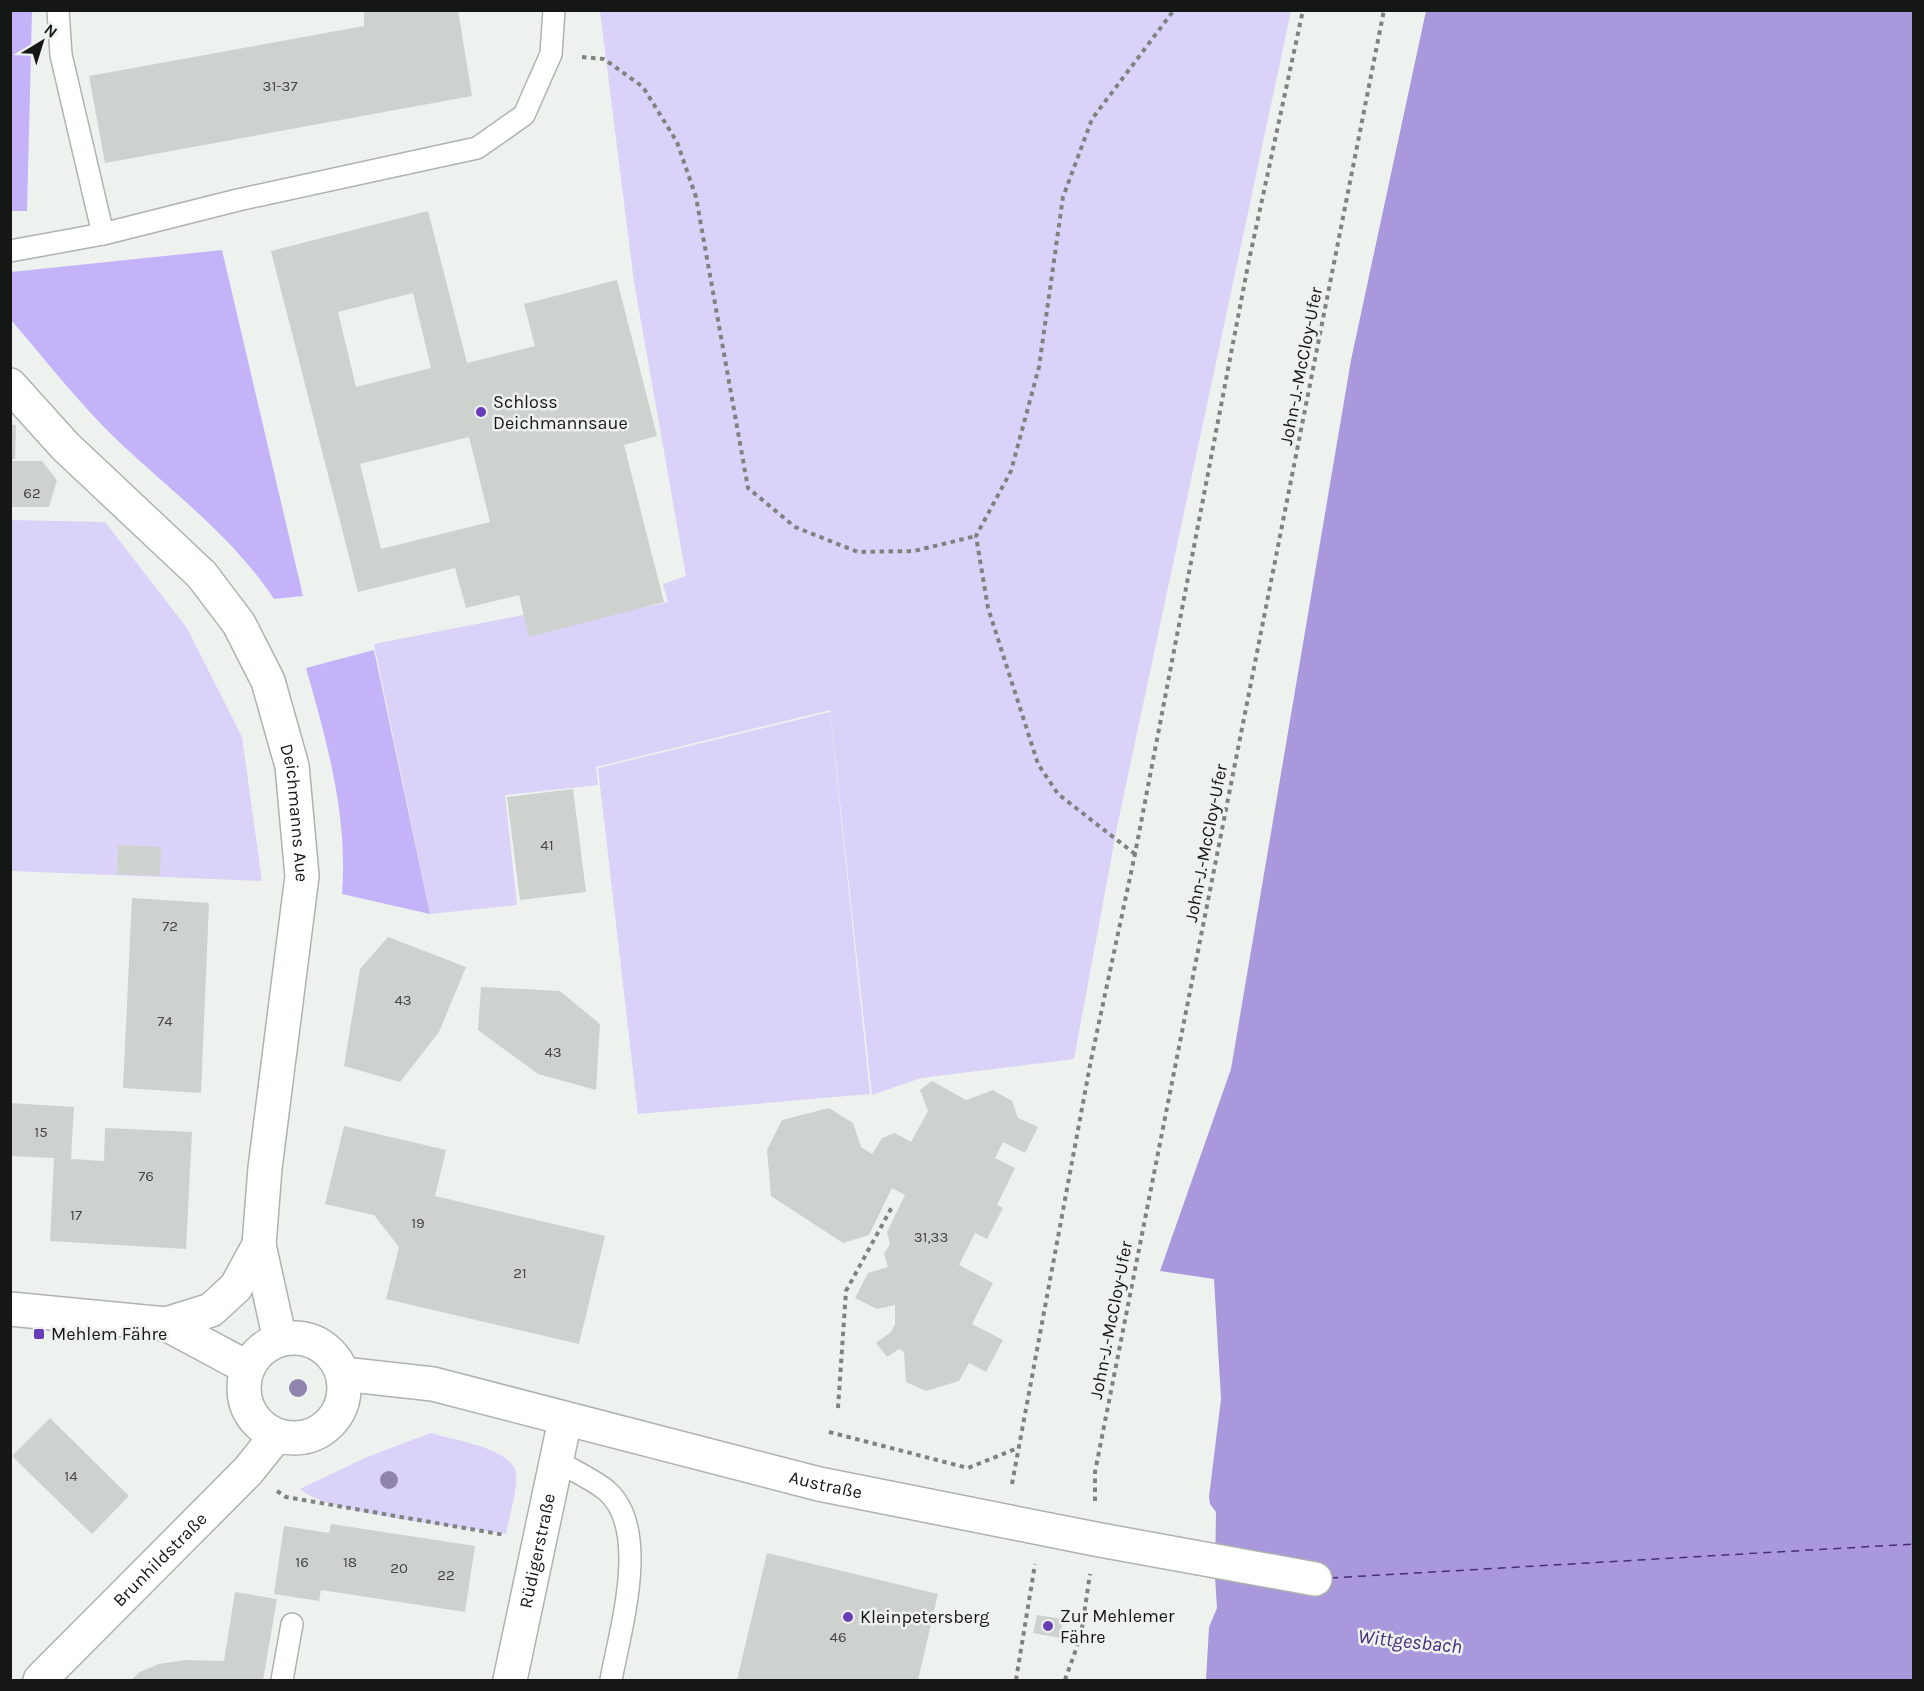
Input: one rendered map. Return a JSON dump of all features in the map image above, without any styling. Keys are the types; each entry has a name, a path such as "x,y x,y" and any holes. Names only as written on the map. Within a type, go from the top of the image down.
{"street":[{"name":"Deichmanns Aue","path":"10,385 65,446 202,575 239,624 268,681 292,766 302,876 265,1168 259,1245 280,1340"},
{"path":"166,1324 211,1310 236,1287 259,1245"},
{"path":"10,1309 166,1324 248,1368"},
{"path":"304,1339 321,1345 335,1358 343,1374 345,1388 337,1416 325,1429 309,1437 292,1439 276,1436 261,1427 246,1402 244,1384 248,1368 260,1350 280,1340 304,1339"},
{"name":"Austraße","path":"343,1374 433,1384 819,1484 1095,1539 1315,1579"},
{"name":"Rüdigerstraße","path":"510,1680 565,1420"},
{"name":"Brunhildstraße","path":"40,1680 248,1471 276,1436"}],"lane":[{"path":"58,10 61,55 103,234"},
{"path":"10,251 103,234 238,200 477,148 524,115 551,54 554,10"},
{"path":"556,1460 607,1491 626,1520 630,1568 611,1680"},
{"path":"282,1680 292,1624"}],"path":[{"path":"1135,854 1058,794 1038,764 988,608 976,536 1011,471 1039,367 1063,197 1092,118 1174,10"},
{"path":"829,1432 968,1468 1019,1448 1091,1060 1135,854 1248,265 1303,10"},
{"name":"John-J.-McCloy-Ufer","path":"1065,1680 1081,1635 1095,1539 1095,1472 1384,10"},
{"path":"551,54 604,59 643,87 677,142 696,197 748,488 795,527 858,552 914,551 976,536"},
{"path":"838,1408 846,1291 893,1205"},
{"path":"248,1471 286,1497 538,1540"},
{"path":"1016,1680 1041,1528"}],"shaded area":[{"path":"11,10 32,11 27,211 11,211"},
{"path":"600,11 1291,11 1118,822 1074,1059 921,1078 872,1095 830,710 596,767 598,785 505,795 517,905 430,914 374,644 528,614 534,631 668,602 663,584 686,576 634,282"},
{"path":"222,250 303,596 274,599 257,575 219,533 100,423 11,320 11,272"},
{"path":"11,520 105,522 187,628 242,737 262,881 11,871"},
{"path":"374,650 430,914 342,894 342,836 339,807 328,751 306,668"},
{"path":"830,712 870,1094 638,1114 598,768"},
{"path":"431,1433 480,1446 504,1457 512,1464 516,1473 516,1487 506,1534 397,1518 337,1506 315,1498 300,1489 367,1457"}],"water":[{"name":"Wittgesbach","path":"1426,11 1913,11 1913,1680 1206,1680 1209,1627 1217,1608 1216,1512 1210,1504 1209,1497 1221,1399 1214,1279 1160,1271 1231,1069 1351,360"}],"building":[{"path":"364,10 458,10 472,96 105,163 89,76 364,26"},
{"name":"Schloss Deichmannsaue","path":"428,211 467,363 535,346 524,304 617,280 657,436 624,445 664,602 529,637 519,595 466,608 455,568 358,592 271,251","holes":["413,293 431,368 356,387 338,312","469,437 490,522 381,549 360,464"]},
{"path":"10,424 16,425 15,459 10,459"},
{"path":"10,461 42,461 57,480 49,507 10,507"},
{"path":"573,789 586,892 520,900 507,797"},
{"path":"118,845 161,847 160,876 117,874"},
{"path":"132,898 209,903 201,1093 123,1088"},
{"path":"388,937 466,967 439,1032 400,1082 344,1066 360,969"},
{"path":"481,987 560,991 600,1024 596,1090 538,1074 478,1030"},
{"path":"932,1081 966,1100 993,1090 1012,1101 1018,1118 1038,1127 1025,1153 1003,1142 995,1158 1015,1168 997,1205 1003,1208 987,1239 975,1233 959,1265 993,1283 972,1324 1003,1340 986,1372 969,1363 959,1381 926,1391 906,1382 904,1352 899,1349 887,1357 876,1343 891,1332 895,1324 895,1305 877,1309 855,1298 868,1273 888,1267 884,1254 890,1244 887,1232 905,1195 892,1188 869,1235 843,1243 771,1196 767,1150 782,1120 829,1108 853,1123 861,1147 872,1154 882,1138 895,1133 911,1142 928,1111 920,1090"},
{"path":"10,1103 74,1107 71,1159 104,1161 105,1128 192,1132 186,1249 50,1241 54,1158 10,1156"},
{"path":"344,1126 446,1150 435,1196 605,1236 579,1344 386,1299 399,1247 374,1215 325,1204"},
{"path":"50,1418 129,1496 92,1534 12,1456"},
{"path":"331,1524 475,1546 465,1612 321,1590 319,1601 274,1594 284,1526 329,1533"},
{"path":"767,1553 938,1594 918,1680 737,1680"},
{"path":"235,1592 277,1599 263,1680 131,1680 140,1672 159,1664 185,1660 224,1661"},
{"name":"Zur Mehlemer Fähre","path":"1037,1615 1063,1619 1060,1638 1033,1633"}],"ferry route":[{"path":"1330,1578 1914,1544"}],"place":[{"name":"Schloss Deichmannsaue","path":"481,412"},
{"name":"Mehlem Fähre","path":"39,1334"},
{"name":"Kleinpetersberg","path":"848,1617"},
{"name":"Zur Mehlemer Fähre","path":"1048,1626"}]}
